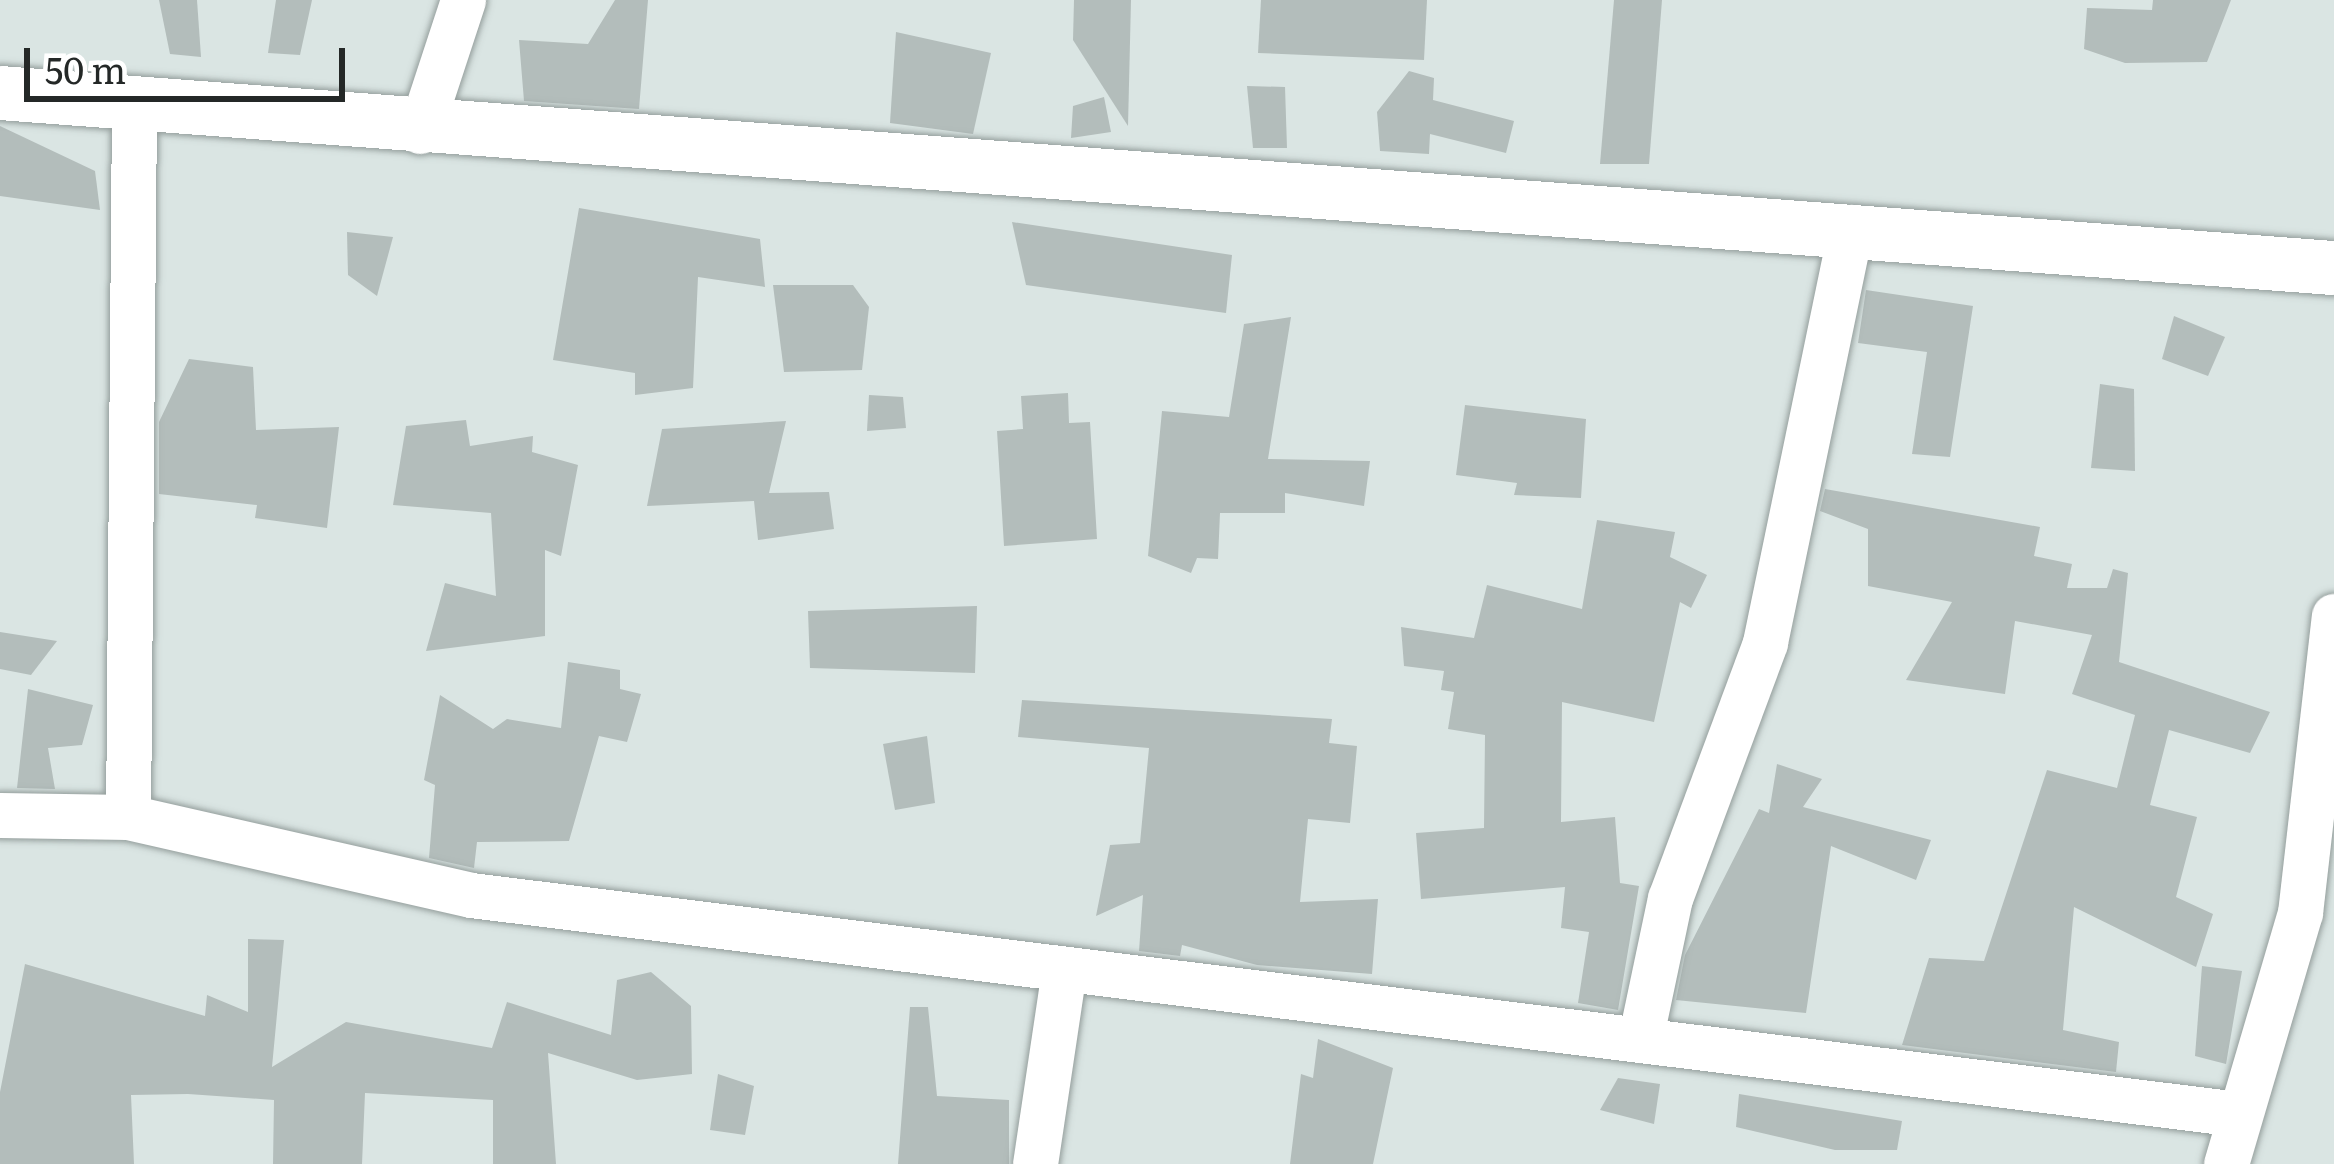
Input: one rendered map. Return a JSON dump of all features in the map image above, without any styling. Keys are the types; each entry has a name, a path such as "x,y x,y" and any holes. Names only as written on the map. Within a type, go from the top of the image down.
{"street":[{"path":"420,131 463,0"},
{"path":"0,93 420,131 1851,227 2334,268"},
{"path":"128,817 134,105"},
{"path":"1640,1040 1670,898 1765,643 1851,227"},
{"path":"2226,1164 2300,914 2334,616"},
{"path":"0,815 128,817 471,895 1064,977 1640,1040 2238,1114"},
{"path":"1035,1164 1064,977"}],"building":[{"path":"159,0 197,0 201,57 170,54"},
{"path":"276,0 312,0 300,55 268,53"},
{"path":"615,0 648,0 639,109 524,101 519,40 588,44"},
{"path":"1074,0 1131,0 1128,126 1073,40"},
{"path":"1261,0 1427,0 1424,60 1258,53"},
{"path":"1614,0 1662,0 1649,164 1600,164"},
{"path":"2153,0 2231,0 2207,62 2125,63 2084,49 2087,8 2152,10"},
{"path":"896,32 991,53 973,134 890,123"},
{"path":"1409,71 1434,78 1433,100 1514,121 1506,153 1430,134 1429,154 1380,151 1377,112"},
{"path":"1247,86 1285,87 1287,148 1253,148"},
{"path":"1104,97 1111,132 1071,138 1073,106"},
{"path":"0,126 95,171 100,210 0,196"},
{"path":"579,208 760,239 765,287 698,277 693,388 635,395 635,373 553,360"},
{"path":"1012,222 1232,255 1226,313 1026,285"},
{"path":"347,232 393,237 377,296 348,275"},
{"path":"773,285 853,285 869,307 862,370 784,372"},
{"path":"1866,290 1973,306 1950,457 1912,454 1927,352 1858,343"},
{"path":"2174,316 2225,337 2208,376 2162,359"},
{"path":"1291,317 1268,459 1370,461 1364,506 1285,493 1285,513 1220,513 1218,559 1197,558 1191,573 1148,556 1162,411 1229,417 1244,324"},
{"path":"189,359 253,367 256,430 339,427 327,528 255,518 257,505 159,494 159,422"},
{"path":"2100,384 2134,389 2135,471 2091,468"},
{"path":"1068,393 1069,423 1090,422 1097,539 1004,546 997,431 1023,429 1021,396"},
{"path":"869,395 903,397 906,428 867,431"},
{"path":"1465,405 1586,419 1581,498 1514,495 1517,483 1456,475"},
{"path":"466,420 470,446 533,436 532,452 578,465 561,556 545,550 545,636 426,651 445,583 496,596 491,513 393,505 406,426"},
{"path":"786,421 769,493 829,492 834,529 758,540 754,501 647,506 662,429"},
{"path":"1825,489 2040,527 2034,556 2072,564 2067,588 2107,588 2113,569 2128,573 2119,662 2270,712 2250,753 2169,730 2150,805 2197,817 2176,897 2213,914 2196,967 2074,907 2063,1030 2119,1042 2116,1072 1902,1045 1929,958 1984,961 2047,770 2117,788 2135,715 2072,694 2092,635 2015,621 2005,694 1906,680 1952,602 1868,586 1868,529 1820,511"},
{"path":"1597,520 1675,532 1670,557 1707,575 1691,608 1680,602 1654,722 1562,702 1561,822 1615,817 1620,883 1639,886 1618,1010 1578,1003 1589,932 1561,928 1565,887 1421,899 1416,833 1484,828 1485,735 1448,729 1454,692 1441,690 1444,671 1404,666 1401,627 1474,638 1487,585 1582,609"},
{"path":"977,606 975,673 810,668 808,611"},
{"path":"0,632 57,641 31,675 0,669"},
{"path":"568,662 620,670 620,689 641,694 627,742 599,736 569,841 477,842 474,868 429,858 435,785 424,780 440,695 493,729 507,719 561,728"},
{"path":"28,689 93,705 82,745 48,748 55,789 17,788"},
{"path":"1022,700 1332,719 1329,743 1357,746 1350,823 1308,819 1300,902 1378,899 1372,974 1257,965 1182,945 1180,956 1139,951 1143,895 1096,916 1110,845 1140,843 1149,748 1018,737"},
{"path":"927,736 935,803 895,810 883,744"},
{"path":"1777,764 1822,779 1803,807 1931,840 1916,880 1831,846 1806,1013 1676,1000 1685,955 1759,809 1769,813"},
{"path":"248,939 284,940 272,1067 346,1022 492,1048 507,1002 611,1035 617,980 651,972 691,1006 692,1074 637,1080 548,1053 556,1164 493,1164 493,1100 365,1093 362,1164 273,1164 274,1100 188,1094 131,1095 134,1164 0,1164 0,1092 25,964 205,1016 207,995 248,1012"},
{"path":"2202,966 2242,971 2226,1064 2195,1056"},
{"path":"910,1007 928,1007 937,1096 1009,1100 1009,1164 898,1164"},
{"path":"1318,1039 1393,1068 1373,1164 1290,1164 1301,1074 1313,1078"},
{"path":"718,1074 754,1086 745,1135 710,1130"},
{"path":"1618,1078 1660,1084 1654,1124 1600,1110"},
{"path":"1739,1094 1902,1121 1897,1150 1835,1150 1736,1127"}]}
